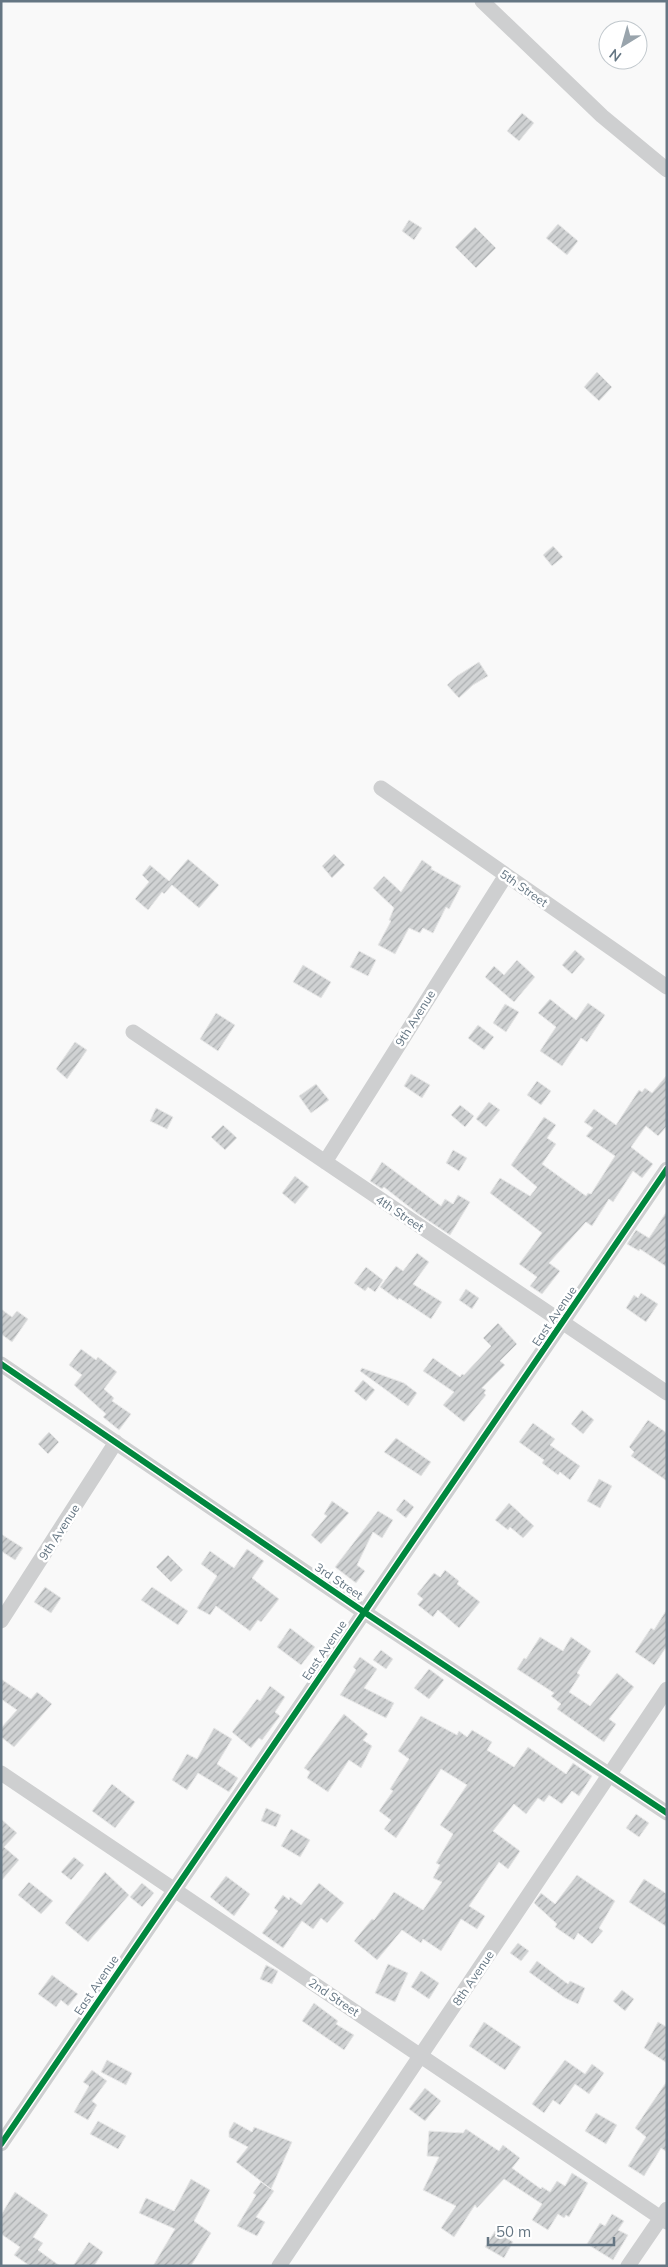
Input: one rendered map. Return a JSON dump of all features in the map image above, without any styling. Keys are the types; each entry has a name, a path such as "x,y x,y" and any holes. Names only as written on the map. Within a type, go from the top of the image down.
{"street":[{"path":"482,1 602,116 667,170"},
{"name":"5th Street","path":"381,788 667,987"},
{"name":"9th Avenue","path":"325,1162 506,875"},
{"name":"4th Street","path":"133,1032 667,1393"},
{"name":"East Avenue","path":"1,2144 667,1169"},
{"name":"3rd Street","path":"1,1364 364,1612 667,1813"},
{"name":"9th Avenue","path":"1,1621 116,1442"},
{"name":"8th Avenue","path":"279,2266 667,1689"},
{"name":"2nd Street","path":"1,1773 420,2056 665,2216"},
{"path":"628,2266 665,2216"}],"building":[{"path":"522,113 534,123 519,141 507,131"},
{"path":"409,220 422,228 414,240 402,231"},
{"path":"558,224 578,241 567,255 546,238"},
{"path":"475,227 496,248 476,268 455,247"},
{"path":"597,372 612,387 599,401 584,387"},
{"path":"553,546 563,557 552,566 543,555"},
{"path":"479,662 488,676 473,685 459,698 447,685"},
{"path":"334,854 345,865 332,878 322,866"},
{"path":"188,859 219,885 199,908 172,885 164,894 162,892 148,910 135,899 149,882 142,875 150,865 169,881"},
{"path":"422,860 432,867 431,869 461,886 449,909 446,907 433,933 423,928 420,933 409,928 395,954 378,945 391,921 389,920 394,908 373,888 384,876 401,892"},
{"path":"575,950 585,959 572,974 562,965"},
{"path":"359,951 376,960 368,976 350,967"},
{"path":"517,960 535,977 514,1002 485,977 494,966 504,975"},
{"path":"303,965 331,982 321,998 293,982"},
{"path":"550,999 576,1020 588,1003 605,1015 587,1042 581,1038 562,1066 540,1051 556,1027 538,1013"},
{"path":"505,1004 519,1012 506,1032 493,1023"},
{"path":"216,1013 235,1025 218,1051 200,1039"},
{"path":"478,1025 494,1037 484,1050 468,1038"},
{"path":"75,1042 87,1050 67,1079 56,1069"},
{"path":"411,1074 430,1085 422,1098 404,1086"},
{"path":"667,1075 667,1126 658,1136 646,1126 631,1147 653,1164 642,1178 633,1171 613,1202 609,1199 592,1226 586,1222 549,1263 560,1271 542,1294 530,1286 537,1277 519,1264 542,1233 490,1193 500,1178 530,1196 537,1187 511,1165 544,1117 556,1125 547,1138 556,1144 542,1164 586,1196 588,1193 591,1194 615,1156 586,1136 593,1128 584,1122 594,1109 616,1125 639,1090 642,1092 645,1088 652,1093"},
{"path":"537,1081 551,1091 541,1105 527,1095"},
{"path":"316,1084 329,1100 311,1113 299,1096"},
{"path":"489,1102 500,1110 486,1127 476,1119"},
{"path":"460,1105 474,1116 465,1127 451,1115"},
{"path":"156,1108 173,1117 167,1129 150,1121"},
{"path":"223,1125 237,1138 225,1150 211,1137"},
{"path":"453,1150 467,1158 459,1171 446,1163"},
{"path":"382,1162 441,1206 445,1199 453,1204 458,1195 470,1202 450,1235 417,1213 384,1187 382,1189 370,1181"},
{"path":"295,1176 309,1187 295,1204 282,1193"},
{"path":"667,1211 667,1267 640,1249 639,1251 627,1244 636,1230 649,1238"},
{"path":"417,1253 429,1262 413,1284 442,1302 431,1319 380,1287 396,1266 403,1271"},
{"path":"366,1267 383,1280 375,1292 368,1287 365,1291 354,1283"},
{"path":"466,1289 479,1298 472,1309 459,1300"},
{"path":"641,1293 658,1304 646,1322 626,1308 634,1295 638,1298"},
{"path":"1,1309 12,1317 17,1311 28,1319 12,1342 1,1334"},
{"path":"498,1323 517,1344 500,1361 505,1365 482,1388 486,1390 484,1393 486,1395 464,1422 443,1405 454,1392 423,1371 433,1358 460,1377 462,1374 464,1375 491,1346 483,1338"},
{"path":"81,1349 96,1360 98,1357 117,1372 104,1389 114,1398 112,1401 131,1414 119,1430 103,1417 106,1414 74,1385 82,1375 69,1365"},
{"path":"362,1368 404,1383 417,1393 408,1406 360,1371"},
{"path":"363,1380 375,1390 366,1401 354,1391"},
{"path":"582,1410 594,1420 583,1434 571,1424"},
{"path":"648,1420 667,1433 667,1481 631,1456 634,1452 629,1447"},
{"path":"533,1423 555,1439 550,1445 580,1466 570,1480 560,1472 558,1475 542,1463 544,1460 519,1442"},
{"path":"49,1432 59,1442 48,1454 38,1444"},
{"path":"396,1438 431,1462 421,1476 384,1452"},
{"path":"599,1479 612,1486 600,1508 587,1501"},
{"path":"404,1499 414,1507 406,1518 396,1510"},
{"path":"332,1501 349,1513 321,1544 311,1535 327,1516 324,1514"},
{"path":"509,1503 534,1526 523,1538 510,1527 508,1530 495,1520"},
{"path":"378,1511 393,1520 382,1538 373,1532 357,1565 365,1571 356,1583 335,1567"},
{"path":"1,1534 23,1548 15,1560 1,1551"},
{"path":"247,1549 264,1561 252,1578 279,1599 261,1622 258,1620 250,1631 216,1606 210,1615 197,1608 217,1576 201,1564 210,1551 234,1568"},
{"path":"168,1555 183,1570 171,1582 156,1567"},
{"path":"445,1570 459,1581 457,1584 480,1602 459,1628 438,1610 433,1617 418,1605 423,1599 417,1594 434,1573 440,1577"},
{"path":"45,1587 61,1598 51,1613 34,1602"},
{"path":"152,1587 188,1611 178,1625 141,1600"},
{"path":"667,1609 667,1646 654,1665 635,1652 651,1628 654,1630"},
{"path":"290,1628 315,1647 301,1665 277,1647"},
{"path":"540,1637 563,1651 571,1637 591,1651 577,1673 580,1675 569,1692 590,1706 617,1673 634,1687 609,1719 616,1724 604,1742 557,1709 561,1704 551,1696 554,1693 517,1669"},
{"path":"381,1650 393,1659 386,1669 373,1660"},
{"path":"360,1657 377,1669 364,1688 394,1703 386,1718 340,1695 356,1670 353,1667"},
{"path":"429,1669 444,1680 429,1699 414,1688"},
{"path":"1,1679 31,1699 37,1692 52,1704 14,1747 1,1737 1,1728 17,1710 1,1699"},
{"path":"270,1686 285,1697 275,1712 280,1716 262,1740 259,1738 251,1748 232,1732 257,1699 260,1701"},
{"path":"344,1714 368,1734 363,1740 372,1746 361,1768 349,1760 328,1792 307,1778 310,1772 304,1768"},
{"path":"421,1716 457,1735 459,1731 467,1737 472,1730 492,1742 487,1750 514,1767 528,1747 566,1774 573,1763 592,1776 579,1796 572,1791 562,1804 549,1795 544,1802 538,1798 526,1814 514,1804 493,1831 520,1851 508,1869 499,1862 469,1906 485,1916 477,1929 461,1919 441,1951 423,1939 421,1943 402,1930 377,1960 354,1941 372,1919 374,1920 394,1892 423,1910 442,1882 433,1878 440,1865 436,1863 453,1834 440,1825 467,1785 441,1769 396,1838 384,1829 391,1820 379,1811 393,1791 390,1789 409,1759 398,1751"},
{"path":"214,1728 232,1739 217,1764 238,1778 229,1792 198,1773 187,1790 172,1780 187,1754 197,1759"},
{"path":"112,1784 135,1802 115,1828 92,1811"},
{"path":"266,1808 281,1815 276,1827 261,1821"},
{"path":"636,1814 649,1823 639,1837 626,1828"},
{"path":"1,1819 17,1833 4,1847 19,1860 1,1881"},
{"path":"291,1829 310,1840 300,1857 281,1846"},
{"path":"74,1857 84,1865 71,1880 61,1872"},
{"path":"105,1872 129,1895 88,1942 65,1923"},
{"path":"577,1875 615,1901 599,1928 603,1931 592,1944 578,1933 574,1940 555,1927 557,1924 534,1903 541,1893 555,1904"},
{"path":"226,1876 250,1894 234,1916 210,1897"},
{"path":"644,1879 667,1894 667,1927 629,1902"},
{"path":"29,1882 53,1901 41,1914 18,1895"},
{"path":"142,1883 154,1893 142,1907 130,1897"},
{"path":"319,1883 344,1903 327,1923 321,1918 313,1929 302,1921 283,1948 262,1933 278,1911 274,1908 283,1895 289,1900 290,1897 301,1905"},
{"path":"518,1943 529,1951 521,1961 510,1953"},
{"path":"537,1961 568,1984 570,1981 585,1988 578,2004 565,1998 529,1972"},
{"path":"388,1964 408,1973 395,2002 375,1993"},
{"path":"266,1965 278,1971 272,1984 260,1979"},
{"path":"421,1971 439,1983 429,1999 411,1987"},
{"path":"52,1975 78,1994 68,2006 61,2000 56,2007 38,1994"},
{"path":"622,1990 634,1999 625,2011 613,2001"},
{"path":"314,2003 338,2021 336,2024 354,2035 344,2050 302,2021"},
{"path":"484,2022 521,2047 505,2070 469,2046"},
{"path":"658,2022 667,2027 667,2063 644,2048"},
{"path":"107,2060 132,2073 126,2085 101,2072"},
{"path":"565,2060 585,2074 592,2064 604,2073 589,2094 575,2084 560,2105 553,2100 544,2113 532,2104"},
{"path":"92,2070 107,2081 92,2101 97,2105 88,2120 74,2112 89,2086 83,2082"},
{"path":"667,2081 667,2152 661,2148 644,2176 628,2166 646,2137 635,2128"},
{"path":"425,2088 441,2101 425,2121 409,2109"},
{"path":"596,2113 617,2125 606,2144 585,2131"},
{"path":"98,2121 126,2136 118,2149 90,2134"},
{"path":"234,2122 252,2132 254,2127 292,2142 271,2189 236,2162 248,2147 229,2137 229,2131"},
{"path":"466,2129 499,2151 503,2145 520,2158 512,2168 541,2189 542,2187 550,2192 557,2181 565,2186 572,2173 588,2183 569,2217 566,2215 564,2218 558,2214 548,2230 532,2220 542,2204 504,2179 477,2208 475,2205 454,2237 441,2228 456,2206 423,2190 439,2157 427,2156 429,2131 463,2133"},
{"path":"191,2179 210,2190 194,2221 211,2233 191,2266 153,2266 175,2229 139,2213 146,2198 174,2211"},
{"path":"261,2182 274,2191 256,2217 265,2222 257,2236 237,2226 256,2195 253,2193"},
{"path":"15,2192 48,2215 33,2237 43,2243 38,2250 60,2266 30,2266 14,2255 20,2247 1,2234 1,2215"},
{"path":"612,2214 624,2221 618,2230 628,2235 613,2260 587,2244 600,2223 605,2226"},
{"path":"495,2231 513,2242 504,2258 485,2247"},
{"path":"89,2242 103,2252 94,2266 73,2266"}],"cycle path":[{"path":"1,2144 667,1169"},
{"path":"1,1364 364,1612 667,1813"}]}
